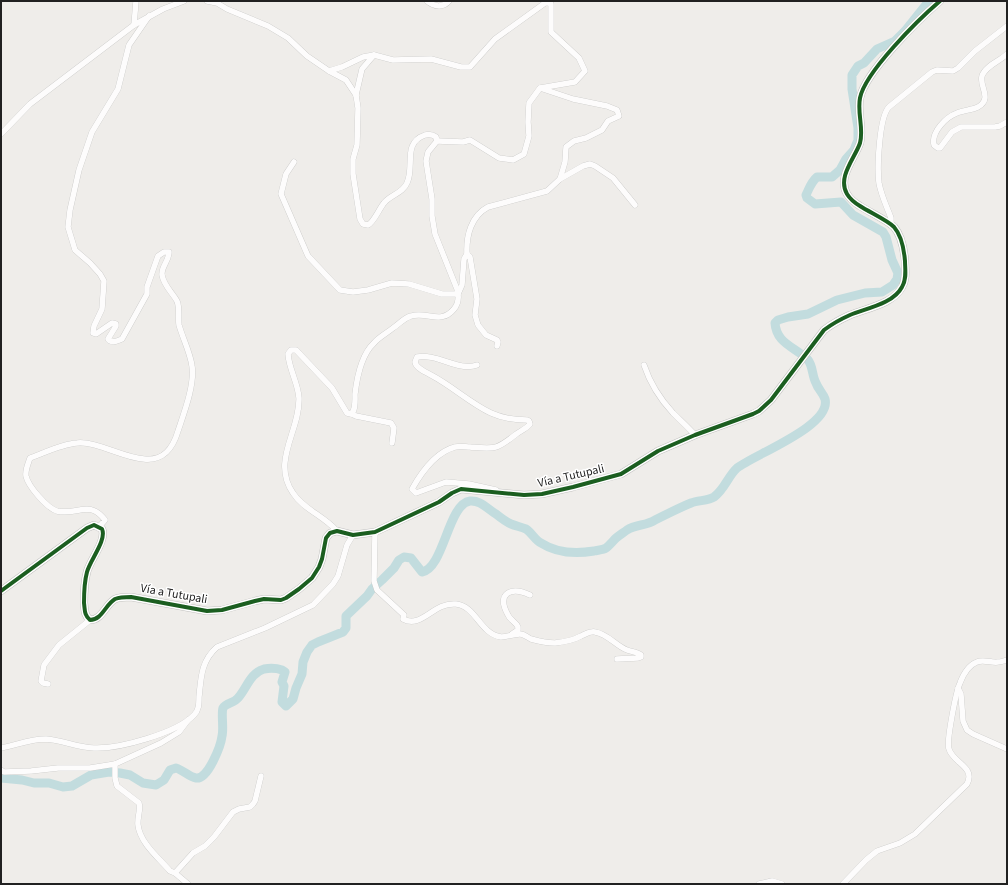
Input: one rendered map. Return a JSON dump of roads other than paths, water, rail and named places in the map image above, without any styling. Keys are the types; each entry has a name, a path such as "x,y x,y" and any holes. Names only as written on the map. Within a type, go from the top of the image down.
{"street":[{"path":"134,25 136,1"},
{"path":"1,134 30,104 134,25 163,9 184,1"},
{"path":"207,1 217,3 227,9 268,26 288,38 307,56 329,71 346,80 356,95"},
{"path":"427,1 438,6 444,5 450,1"},
{"name":"Vía a Tutupali","path":"90,620 95,620 98,618 112,601 122,597 131,596 208,611 222,610 264,599 276,601 286,598 312,578 319,567 326,538 330,533 337,531 353,535 375,532 439,502 452,493 462,489 524,495 542,494 573,488 621,474 658,451 695,435 759,411 771,400 824,330 830,325 892,298 898,294 903,286 905,280 904,253 896,230 891,225 852,200 844,187 844,181 849,164 860,143 862,133 860,124 860,98 867,81 906,33 940,1"},
{"path":"329,71 342,67 362,56 374,55 393,60 431,59 461,67 470,67 495,39 545,3 550,3 552,9 551,32 579,58 585,71 575,82 540,88 529,103 529,136 524,154 513,160 499,158 470,140 457,142 437,141"},
{"path":"99,527 105,520 101,514 92,509 56,511 36,495 26,477 30,458 77,443 92,445 144,459 156,458 166,454 176,436 187,403 193,373 192,364 182,338 178,320 177,302 164,281 162,272 169,257 169,252 164,252 158,256 147,287 147,294 122,339 115,342 110,342 108,340 116,324 112,323 96,334 93,333 94,326 102,309 104,281 90,263 75,250 68,227 79,170 92,132 118,89 129,44 149,16"},
{"path":"891,225 879,180 879,146 883,119 886,110 932,72 938,70 953,71 958,68 975,51 1007,26"},
{"path":"1007,54 984,72 982,79 986,93 982,104 978,107 956,113 942,123 934,136 934,145 940,148 952,132 961,127 995,127 1007,122"},
{"path":"374,55 362,69 356,95 358,108 357,138 353,159 353,174 360,219 364,224 368,225 371,223 377,211 385,201 402,190 405,186 410,172 410,153 418,137 432,134 436,137 437,141"},
{"path":"540,88 573,99 607,106 617,110 620,116 608,121 602,130 586,138 574,141 566,147 565,162 560,179"},
{"path":"352,414 361,368 364,357 370,346 411,316 420,315 442,317 447,315 456,306 459,298 434,234 432,198 426,161 428,152 437,141"},
{"path":"294,162 286,174 282,194 308,256 340,290 353,292 368,290 392,283 410,284 442,294 458,294"},
{"path":"458,294 462,285 464,259 467,254 469,233 476,216 488,207 547,191 560,179 583,166 590,164 613,178 635,206"},
{"path":"467,254 470,257 477,299 475,315 478,325 486,335 497,340 497,346"},
{"path":"337,531 330,522 299,501 291,490 287,481 285,465 286,451 296,417 299,398 294,373 288,358 290,351 296,350 332,388 347,413 391,423 394,428 392,443"},
{"path":"477,365 472,367 422,356 417,358 414,362 417,366 441,380 477,406 503,418 527,420 530,424 528,427 497,448 456,446 445,451 424,471 412,489 416,493 446,482 475,485 501,493"},
{"path":"644,365 658,395 673,413 695,435"},
{"path":"1,591 87,528 94,525 99,527 103,533 102,539 89,566 84,584 85,613 90,620 59,646 44,665 41,680 43,683 48,684"},
{"path":"375,532 374,583 377,590 404,615 402,619 405,621 418,621 440,607 454,604 465,607 489,632 503,637 520,634 536,640 553,643 594,632 600,633 613,640 626,650 641,655 641,657 638,658 617,659"},
{"path":"1,770 4,772 115,766 180,732 188,720 197,711 204,664 211,653 217,647 265,628 313,605 333,584 338,576 347,545 353,535"},
{"path":"510,636 518,630 518,627 508,616 503,601 504,596 514,592 525,592 530,595"},
{"path":"844,884 866,860 877,852 900,844 915,834 967,784 970,777 969,772 954,759 948,748 958,688 963,676 972,664 978,661 998,662 1007,660"},
{"path":"958,688 961,694 963,721 967,730 1007,749"},
{"path":"1,748 35,740 48,739 77,746 111,748 158,735 173,729 188,720"},
{"path":"115,766 115,778 119,787 139,803 140,807 137,824 139,833 146,844 170,871 175,873 188,884"},
{"path":"175,873 194,853 205,846 214,837 233,812 250,807 253,804 262,776"},
{"path":"759,884 772,881 782,884"}],"waterway":[{"path":"1,778 34,783 49,783 63,787 72,786 91,775 109,772 130,775 143,783 156,785 164,780 170,770 176,768 193,777 201,777 209,768 219,747 223,733 223,708 238,698 252,677 259,671 268,668 280,669 285,672 282,682 284,686 282,702 286,706 293,699 302,674 303,662 312,645 343,632 346,628 346,616 394,568 399,560 404,557 411,558 422,572 429,568 436,560 456,513 463,505 470,501 481,503 507,522 526,529 539,542 547,547 574,553 602,550 630,528 652,522 691,503 714,497 718,494 737,468 790,439 816,419 824,409 825,399 815,380 810,362 807,358 784,342 778,334 775,323 778,320 788,317 808,314 837,300 865,293 882,292 893,285 897,279 898,273 883,232 853,215 841,202 815,204 807,198 806,195 817,177 832,177 840,170 846,159 854,150 858,140 858,128 852,89 852,75 858,66 864,63 877,49 895,41 929,1"}]}
